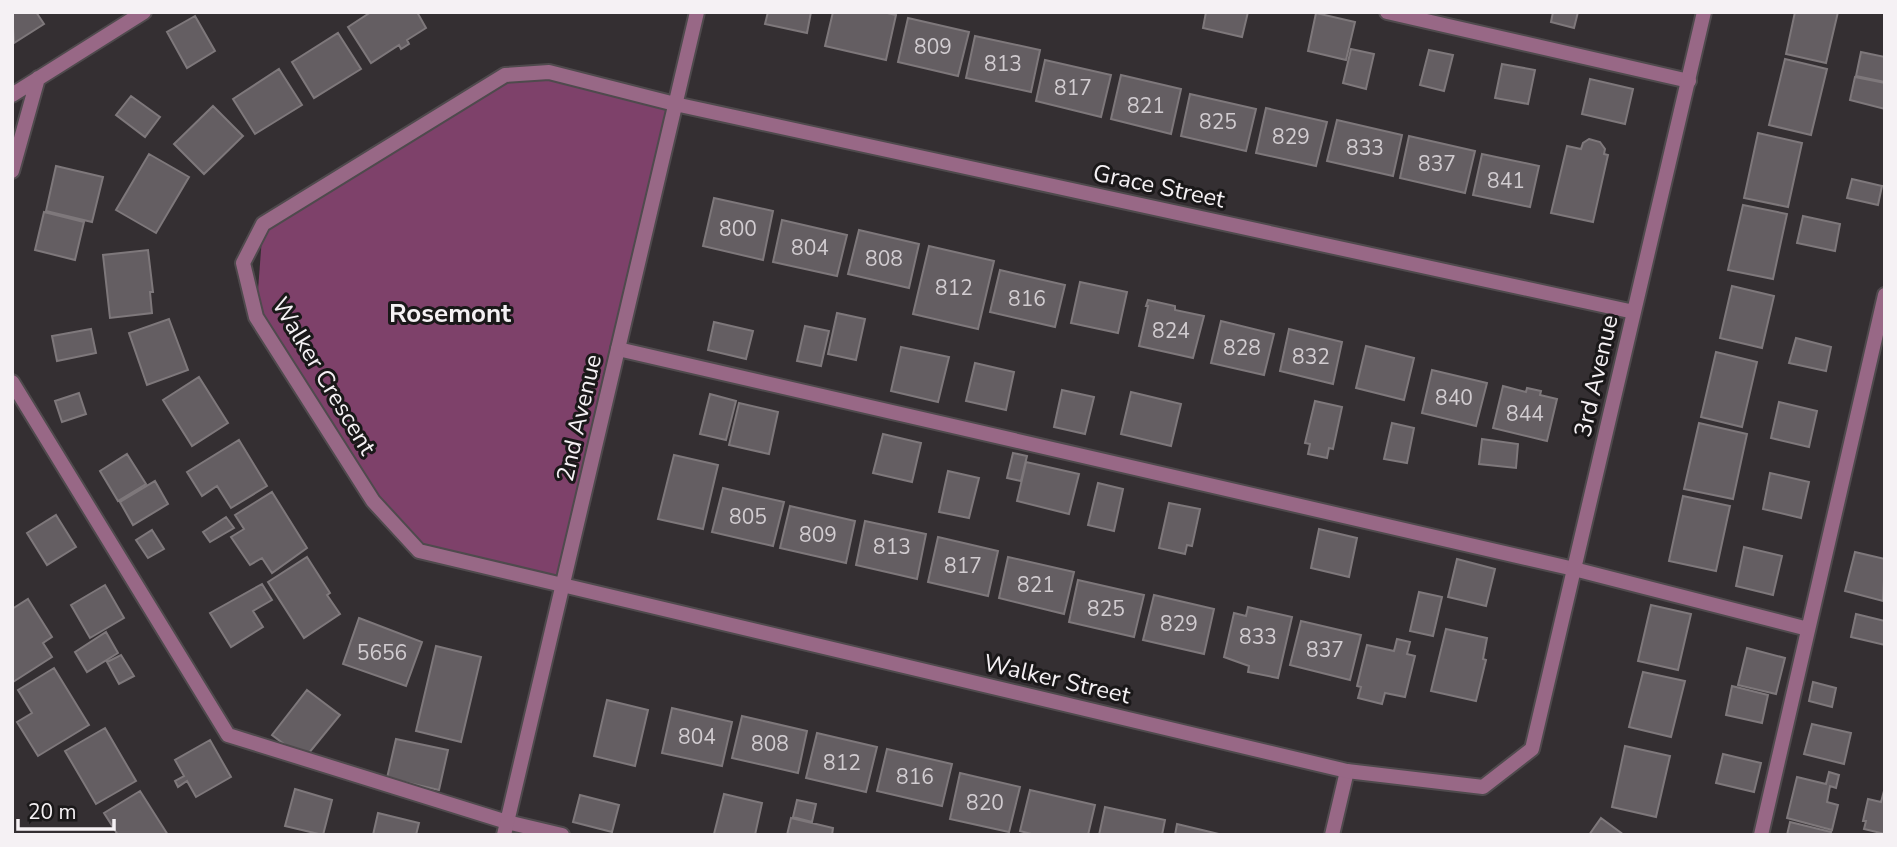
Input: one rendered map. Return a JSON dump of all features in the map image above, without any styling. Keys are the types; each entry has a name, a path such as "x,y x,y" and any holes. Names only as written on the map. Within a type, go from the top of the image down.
{"street":[{"path":"12,95 144,12"},
{"name":"2nd Avenue","path":"505,828 697,12"},
{"path":"1387,12 1689,80"},
{"name":"3rd Avenue","path":"1532,749 1704,12"},
{"name":"Walker Crescent","path":"563,585 419,551 373,501 256,317 243,263 262,224 505,75 549,72 675,104"},
{"path":"12,172 38,78"},
{"name":"Grace Street","path":"675,104 1634,312"},
{"path":"1761,835 1885,295"},
{"path":"618,349 1574,569 1808,629"},
{"path":"12,382 228,736 505,828 562,835"},
{"name":"Walker Street","path":"563,585 1347,771 1483,787 1532,749"},
{"path":"1332,835 1347,771"}],"shaded area":[{"path":"549,72 675,104 563,585 419,551 373,501 256,317 263,224 505,75"}],"building":[{"path":"12,12 36,12 44,24 14,43"},
{"path":"371,12 417,12 426,28 407,40 409,44 401,49 399,45 371,63 348,27"},
{"path":"768,12 811,12 807,33 765,24"},
{"path":"833,12 883,12 896,15 886,60 825,46"},
{"path":"1206,12 1248,12 1242,37 1203,28"},
{"path":"1553,12 1578,12 1574,28 1551,22"},
{"path":"1795,12 1838,12 1826,63 1786,54"},
{"path":"1316,13 1355,22 1346,60 1308,51"},
{"path":"195,16 215,51 187,68 167,32"},
{"path":"908,18 969,32 958,76 898,62"},
{"path":"338,33 361,69 314,98 292,62"},
{"path":"975,36 1040,50 1031,92 966,78"},
{"path":"1351,49 1374,54 1366,89 1343,83"},
{"path":"1429,50 1453,55 1444,91 1420,85"},
{"path":"1861,52 1885,57 1885,82 1856,76"},
{"path":"1785,59 1827,69 1811,135 1769,125"},
{"path":"1045,60 1111,75 1101,117 1036,101"},
{"path":"1502,64 1535,70 1528,104 1495,98"},
{"path":"279,69 302,105 255,134 233,99"},
{"path":"1121,75 1181,89 1171,134 1111,119"},
{"path":"1855,77 1885,83 1885,109 1850,100"},
{"path":"1590,79 1633,89 1625,124 1582,114"},
{"path":"1190,94 1256,109 1246,151 1181,136"},
{"path":"131,96 160,117 145,137 116,115"},
{"path":"213,106 243,136 204,174 174,144"},
{"path":"1266,108 1327,122 1316,166 1256,153"},
{"path":"1337,120 1402,135 1393,176 1327,161"},
{"path":"1758,133 1802,143 1788,207 1744,198"},
{"path":"1409,136 1475,151 1465,193 1400,178"},
{"path":"1589,139 1600,142 1605,149 1604,154 1608,155 1593,222 1551,213 1567,146 1581,149 1583,143"},
{"path":"149,154 189,177 156,233 116,210"},
{"path":"1482,154 1539,166 1530,207 1473,195"},
{"path":"56,166 103,177 92,222 46,211"},
{"path":"1852,179 1882,186 1878,205 1847,198"},
{"path":"714,198 773,211 763,260 703,246"},
{"path":"1743,205 1787,214 1773,279 1728,270"},
{"path":"44,212 84,222 75,260 35,250"},
{"path":"1803,216 1840,224 1835,251 1797,243"},
{"path":"782,220 847,235 837,276 773,262"},
{"path":"859,230 919,244 909,288 848,274"},
{"path":"929,246 994,261 978,329 913,314"},
{"path":"148,250 153,292 150,292 152,313 110,318 103,255"},
{"path":"1000,270 1065,285 1055,327 990,312"},
{"path":"1080,282 1127,292 1118,333 1071,323"},
{"path":"1732,286 1774,296 1762,348 1720,338"},
{"path":"1148,300 1175,306 1175,310 1204,316 1193,358 1139,346"},
{"path":"837,313 865,319 856,360 828,354"},
{"path":"169,319 188,370 147,385 129,333"},
{"path":"1221,321 1274,334 1264,375 1211,363"},
{"path":"714,322 753,331 746,359 708,350"},
{"path":"805,326 829,331 821,366 797,361"},
{"path":"91,329 96,353 57,361 52,336"},
{"path":"1289,329 1342,342 1333,384 1280,371"},
{"path":"1796,338 1831,347 1826,371 1789,363"},
{"path":"1366,346 1414,358 1404,400 1356,388"},
{"path":"901,347 949,357 938,402 891,391"},
{"path":"1716,352 1757,362 1742,427 1701,417"},
{"path":"975,363 1014,372 1006,410 966,401"},
{"path":"1432,370 1487,383 1476,426 1422,413"},
{"path":"199,377 228,423 192,446 163,400"},
{"path":"1503,386 1526,392 1527,388 1541,391 1540,395 1557,399 1547,441 1493,428"},
{"path":"1062,390 1094,397 1085,434 1054,427"},
{"path":"1131,392 1181,404 1171,446 1121,434"},
{"path":"79,393 86,414 62,422 55,401"},
{"path":"710,394 736,401 726,440 700,434"},
{"path":"1315,401 1342,407 1333,449 1329,448 1327,458 1308,454 1310,444 1305,443"},
{"path":"1779,402 1817,411 1809,447 1771,438"},
{"path":"739,403 778,412 769,454 729,445"},
{"path":"1392,423 1414,428 1407,463 1384,459"},
{"path":"1699,423 1747,434 1733,499 1684,489"},
{"path":"883,434 921,443 912,482 873,473"},
{"path":"1482,439 1518,444 1516,468 1479,464"},
{"path":"239,440 267,486 231,508 217,486 202,496 187,472"},
{"path":"1013,453 1027,456 1021,481 1007,478"},
{"path":"127,454 146,484 118,501 100,471"},
{"path":"674,455 718,465 703,529 658,519"},
{"path":"1026,462 1079,474 1069,514 1017,501"},
{"path":"948,471 979,478 969,518 939,512"},
{"path":"1770,473 1809,482 1801,518 1763,509"},
{"path":"155,481 168,504 133,525 120,502"},
{"path":"1098,483 1123,489 1114,531 1088,525"},
{"path":"723,488 784,502 773,546 712,532"},
{"path":"272,492 307,548 272,573 262,558 250,565 231,537 244,529 235,515"},
{"path":"1683,496 1730,506 1716,571 1669,561"},
{"path":"1169,503 1200,509 1192,546 1187,545 1185,554 1159,548"},
{"path":"790,506 855,521 846,563 780,548"},
{"path":"56,515 76,547 47,565 27,533"},
{"path":"226,517 234,528 210,542 203,532"},
{"path":"865,521 926,534 917,579 856,565"},
{"path":"1319,529 1357,538 1349,577 1311,568"},
{"path":"152,530 164,549 148,558 136,540"},
{"path":"938,537 998,551 988,596 928,582"},
{"path":"1744,547 1782,556 1773,595 1736,586"},
{"path":"1855,552 1885,559 1883,601 1845,591"},
{"path":"307,557 340,614 304,638 268,582"},
{"path":"1008,557 1074,572 1064,614 999,598"},
{"path":"1457,559 1495,569 1486,606 1448,597"},
{"path":"1078,580 1144,595 1134,637 1069,622"},
{"path":"262,584 272,600 253,611 263,627 231,647 210,613"},
{"path":"105,585 124,618 90,638 71,605"},
{"path":"1419,592 1442,597 1433,636 1410,631"},
{"path":"1154,595 1214,609 1204,654 1143,640"},
{"path":"28,599 52,637 43,643 52,657 13,682 12,609"},
{"path":"1651,605 1691,614 1678,670 1638,661"},
{"path":"1248,607 1292,617 1278,678 1248,672 1249,666 1224,657 1234,613 1246,616"},
{"path":"1856,614 1885,621 1885,645 1851,637"},
{"path":"359,618 422,642 406,686 343,664"},
{"path":"1301,621 1361,635 1350,680 1290,665"},
{"path":"1446,629 1487,638 1483,659 1486,660 1476,701 1431,691"},
{"path":"106,632 118,653 87,672 75,652"},
{"path":"1397,639 1410,642 1407,654 1415,656 1405,697 1385,693 1382,704 1358,698 1361,687 1357,686 1367,645 1394,651"},
{"path":"436,646 481,657 461,742 416,731"},
{"path":"1747,648 1785,658 1776,694 1738,685"},
{"path":"121,655 134,676 119,684 107,662"},
{"path":"54,668 89,725 38,756 17,722 32,713 18,690"},
{"path":"1643,672 1685,681 1671,737 1629,727"},
{"path":"1813,682 1836,688 1832,707 1809,701"},
{"path":"1732,686 1768,695 1762,723 1726,715"},
{"path":"307,690 340,715 304,759 272,735"},
{"path":"607,700 648,710 635,766 594,756"},
{"path":"672,708 732,722 722,766 662,753"},
{"path":"742,716 807,731 798,773 732,758"},
{"path":"1812,724 1851,733 1844,764 1804,754"},
{"path":"105,728 136,781 96,804 65,751"},
{"path":"817,733 877,747 866,792 806,778"},
{"path":"396,739 448,750 439,790 387,778"},
{"path":"210,740 231,777 196,797 187,781 178,787 175,781 184,776 175,760"},
{"path":"1625,746 1670,756 1656,817 1612,807"},
{"path":"887,749 952,764 942,806 877,791"},
{"path":"1723,754 1761,763 1754,792 1716,783"},
{"path":"1829,772 1839,775 1836,788 1830,786 1827,802 1838,805 1832,830 1787,818 1797,777 1826,784"},
{"path":"960,773 1020,787 1009,832 950,819"},
{"path":"1885,787 1885,834 1864,829 1866,821 1863,821 1868,799 1881,802"},
{"path":"295,789 332,800 323,835 285,826"},
{"path":"1030,790 1095,805 1088,835 1035,835 1020,831"},
{"path":"140,791 168,835 118,835 104,813"},
{"path":"724,794 762,803 755,835 714,834"},
{"path":"580,795 619,805 612,832 573,822"},
{"path":"797,800 816,804 812,822 793,817"},
{"path":"1105,807 1165,820 1162,835 1099,835"},
{"path":"378,813 419,823 416,835 373,835"},
{"path":"791,818 833,828 832,835 787,835"},
{"path":"1601,818 1624,835 1589,835"},
{"path":"1790,822 1831,832 1830,835 1787,835"},
{"path":"1177,824 1223,835 1175,835"}],"district":[{"name":"Rosemont","path":"450,313"}]}
